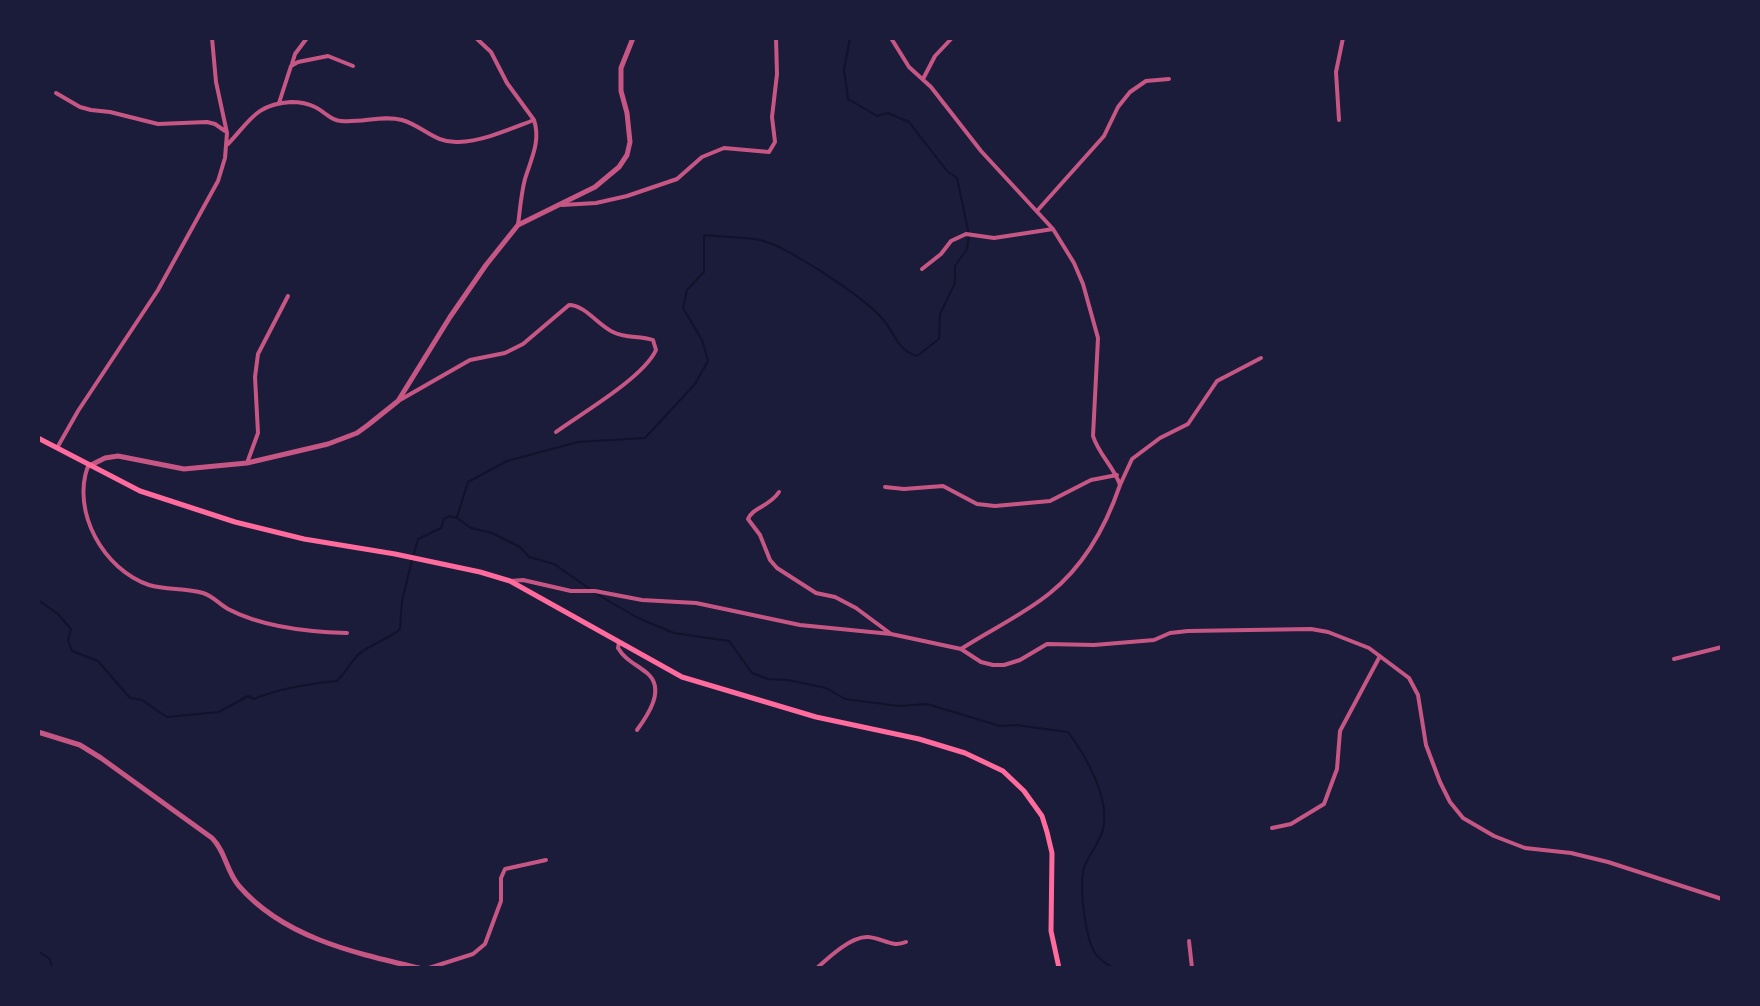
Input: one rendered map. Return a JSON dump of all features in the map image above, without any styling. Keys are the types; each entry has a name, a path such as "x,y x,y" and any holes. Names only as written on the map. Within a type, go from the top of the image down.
{"main road":[{"path":"38,438 140,491 268,531 403,556 510,581 682,677 816,717 919,739 965,753 1003,771 1024,791 1042,816 1047,832 1053,862 1051,931 1059,968"}],"street":[{"path":"57,448 158,290 218,181 227,133 216,82 212,38"},
{"path":"279,103 295,54 307,38"},
{"path":"476,38 491,52 537,129 536,148 523,187 518,225"},
{"path":"398,401 450,317 518,225 562,205 610,176 627,155 629,129 621,91 621,68 633,38"},
{"path":"562,205 609,201 677,179 702,157 724,148 769,152 775,142 772,117 777,74 776,38"},
{"path":"891,38 909,67 923,79 981,151 1062,241 1083,284 1099,350 1093,436 1120,485"},
{"path":"923,79 935,56 952,38"},
{"path":"1339,120 1336,72 1343,38"},
{"path":"291,66 322,55 336,57 353,66"},
{"path":"1037,211 1104,136 1118,107 1130,92 1146,81 1169,79"},
{"path":"56,93 91,110 158,124 207,122 222,127 227,133"},
{"path":"227,146 245,122 270,105 279,103 303,102 337,121 402,120 433,138 459,142 486,137 534,120"},
{"path":"922,269 941,254 951,241 966,234 994,238 1053,229"},
{"path":"247,463 258,433 255,377 258,354 288,296"},
{"path":"347,633 308,631 277,625 229,609 205,593 153,586 123,571 108,556 88,521 84,488 88,466 118,456 184,469 247,463 344,439 398,401 470,360 505,353 523,344 569,305 578,306 619,335 653,340 654,355 643,367 556,432"},
{"path":"961,649 1037,602 1067,578 1096,541 1132,459 1160,438 1188,424 1217,381 1261,358"},
{"path":"885,487 943,486 977,504 995,506 1050,501 1091,480 1117,475"},
{"path":"779,492 771,503 752,512 748,519 760,535 770,560 794,580 816,593 835,597 856,608 891,634"},
{"path":"510,581 523,580 571,591 595,591 642,600 696,603 800,625 891,634 961,649 981,662 1004,665 1020,660 1037,648 1056,643 1094,645 1154,640 1170,633 1311,629 1348,640 1380,656 1400,669 1415,686 1432,760 1444,790 1463,818 1494,836 1525,848 1571,853 1608,862 1722,899"},
{"path":"619,642 618,648 623,656 648,674 654,683 654,704 637,730"},
{"path":"1674,659 1722,647"},
{"path":"1272,828 1291,824 1324,804 1337,769 1340,731 1380,656"},
{"path":"38,732 80,745 212,838 222,849 230,873 239,886 286,923 357,954 419,968"},
{"path":"429,968 473,954 485,944 501,901 501,878 505,869 546,860"},
{"path":"817,968 861,938 872,938 891,945 906,942"},
{"path":"1189,941 1192,968"}],"waterway":[{"path":"457,517 468,482 507,461 578,442 645,438 695,384 708,361 702,340 683,308 687,290 704,272 704,235 760,240 805,261 870,307 910,353 917,356 939,339 940,314 955,283 955,266 967,249 969,235 957,178 947,171 909,122 888,113 877,116 848,99 844,70 850,38"},
{"path":"414,554 418,539 441,528 444,519 449,516 520,547 529,557 554,564 590,589"},
{"path":"38,600 58,614 71,629 68,640 72,651 98,661 130,698 142,700 167,717 219,712 248,696 254,699 294,687 337,681 359,654 400,629 402,601 412,560"},
{"path":"595,593 638,618 674,633 729,641 752,673 768,679 826,688 845,699 899,706 927,704 1000,726 1016,725 1068,732 1089,765 1103,804 1103,829 1084,868 1083,899 1091,945 1099,958 1114,968"},
{"path":"38,951 50,959 52,968"}]}
